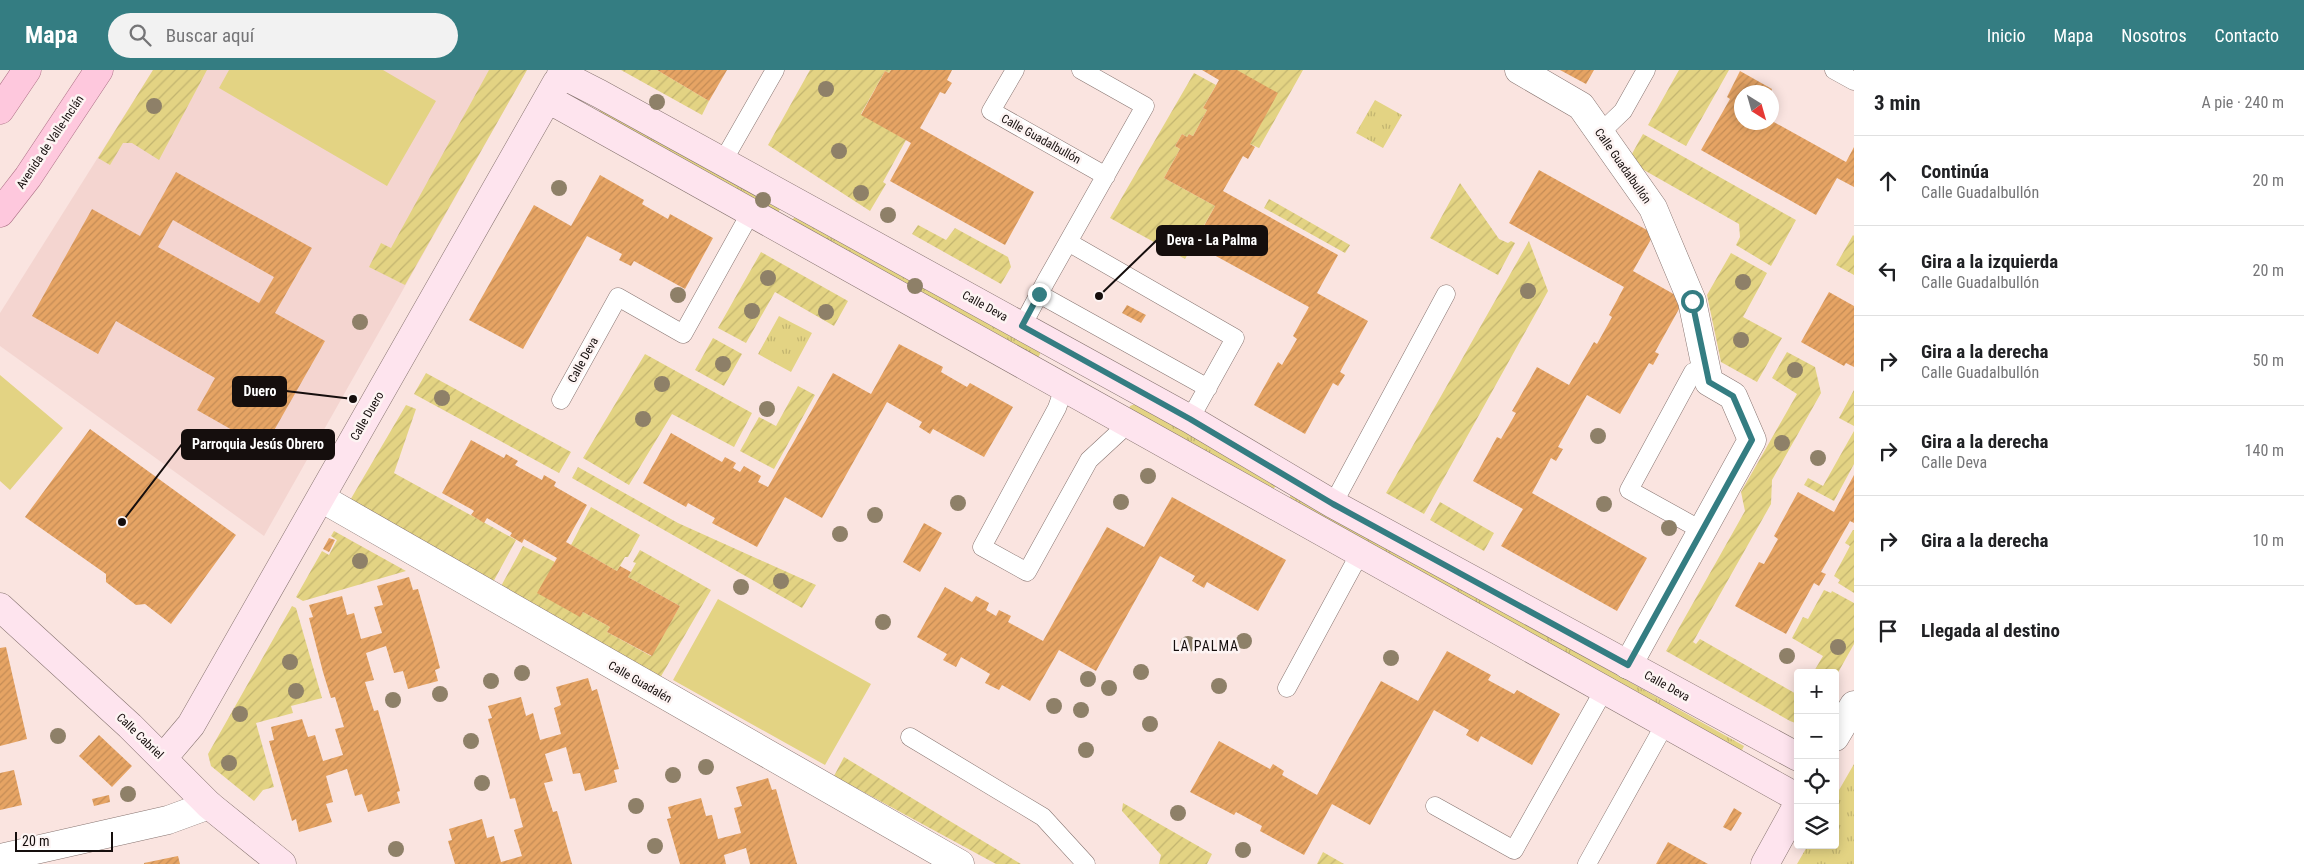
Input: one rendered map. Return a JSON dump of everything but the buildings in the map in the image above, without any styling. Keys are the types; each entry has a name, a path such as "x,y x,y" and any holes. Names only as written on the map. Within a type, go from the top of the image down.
{"main road":[{"path":"0,110 27,70"},
{"name":"Avenida de Valle-Inclán","path":"0,213 28,177 99,70"}],"street":[{"name":"Calle Guadalbullón","path":"1519,70 1582,106 1653,208 1692,301 1709,382"},
{"name":"Calle Deva","path":"562,72 1190,419 1333,504 1794,756"},
{"name":"Calle Duero","path":"163,758 191,725 562,72"},
{"path":"548,99 1794,796"},
{"path":"1628,665 1752,440 1733,396 1709,382"},
{"name":"Calle Guadalén","path":"321,498 960,864"},
{"name":"Calle Cabriel","path":"0,607 130,726 210,805 282,864"},
{"path":"1839,730 1854,705"},
{"path":"0,858 55,855 210,805"},
{"path":"1765,864 1794,811"}],"lane":[{"path":"723,161 775,70"},
{"name":"Calle Guadalbullón","path":"1014,70 991,111 1106,176"},
{"path":"1022,326 1145,106 1081,70"},
{"path":"1600,133 1623,111 1646,70"},
{"path":"1834,70 1854,82"},
{"name":"Calle Deva","path":"561,400 618,297 683,334 751,212"},
{"path":"1068,242 1235,338 1190,419"},
{"path":"1039,294 1208,388"},
{"path":"1333,504 1446,294"},
{"path":"1701,530 1629,490 1693,372 1709,382"},
{"path":"1064,388 1056,408 982,547 1027,572 1089,460 1129,423"},
{"path":"1287,688 1360,553"},
{"path":"1435,806 1514,850 1604,690"},
{"path":"1586,864 1665,724"},
{"path":"910,737 1043,817 1086,864"}],"shaded area":[{"path":"153,70 527,70 264,536 0,346 0,313"}],"green space":[{"path":"153,70 207,70 159,160 132,143 123,143 110,165 98,158"},
{"path":"229,70 383,70 436,101 387,186 219,88"},
{"path":"489,70 527,70 405,285 369,267 381,243 391,248"},
{"path":"621,70 657,70 709,101 702,115"},
{"path":"810,70 891,70 889,73 885,71 861,114 906,140 883,182 886,184 870,211 768,145"},
{"path":"1237,70 1303,70 1259,148 1250,144"},
{"path":"1679,70 1729,70 1686,146 1648,125"},
{"path":"1194,73 1216,85 1203,108 1207,110 1193,136 1189,134 1187,137 1182,134 1175,146 1180,149 1164,178 1215,206 1185,259 1110,218"},
{"path":"1375,100 1402,115 1383,148 1356,133"},
{"path":"602,106 782,206 777,214 598,114"},
{"path":"1643,134 1796,220 1771,266 1736,245 1740,237 1739,224 1628,161"},
{"path":"1460,183 1499,239 1508,243 1511,241 1515,243 1498,275 1430,238"},
{"path":"1269,199 1350,245 1345,253 1264,208"},
{"path":"796,215 1041,352 1037,360 791,222"},
{"path":"918,225 946,240 955,228 1008,257 1011,267 1001,284 912,234"},
{"path":"1854,236 1854,275 1836,265"},
{"path":"1529,241 1548,291 1424,514 1386,493"},
{"path":"761,252 848,301 834,326 775,292 746,343 718,328"},
{"path":"1731,253 1767,273 1743,317 1782,338 1757,382 1721,362 1707,295"},
{"path":"779,316 812,333 791,372 758,354"},
{"path":"713,338 742,354 724,386 695,370"},
{"path":"1787,352 1815,367 1821,393 1772,480 1771,504 1693,642 1696,644 1700,639 1794,693 1794,722 1666,651 1745,511 1741,492 1797,394 1772,378"},
{"path":"645,354 752,413 734,447 672,414 629,485 583,458"},
{"path":"426,373 571,452 559,473 414,394"},
{"path":"0,375 63,428 10,490 0,481"},
{"path":"798,386 815,395 774,469 740,451 759,417 776,426"},
{"path":"1854,390 1854,426 1839,418"},
{"path":"1135,404 1277,484 1272,491 1129,410 1130,406"},
{"path":"406,405 416,409 394,473 516,540 492,584 349,502"},
{"path":"1854,431 1854,464 1834,501 1804,485 1808,478 1823,486"},
{"path":"578,467 678,523 816,585 802,608 572,478"},
{"path":"1292,493 1744,746 1740,754 1288,500"},
{"path":"1440,502 1494,533 1484,551 1430,520"},
{"path":"591,507 640,535 628,557 625,557 617,571 571,545"},
{"path":"1853,530 1854,593 1838,583 1840,580 1834,576 1850,546 1845,543"},
{"path":"334,531 406,571 303,601 296,597 322,551 329,555 337,540 331,536"},
{"path":"523,546 555,562 538,593 580,616 583,612 610,627 607,632 651,656 680,606 628,577 636,563 633,562 640,550 711,590 660,678 500,588"},
{"path":"1824,590 1831,593 1832,591 1854,603 1854,644 1839,671 1839,669 1815,669 1823,656 1792,638 1803,617 1808,619"},
{"path":"718,599 871,684 825,765 673,680"},
{"path":"292,606 296,608 322,698 291,706 293,713 256,723 274,787 263,790 254,801 211,766 208,754"},
{"path":"844,757 1021,864 996,864 834,776"},
{"path":"1854,764 1854,864 1797,864 1806,849 1839,849 1839,790"},
{"path":"1123,803 1212,854 1207,864 1159,864 1161,855 1122,811"},
{"path":"1323,852 1344,864 1317,864"}],"place":[{"name":"Deva - La Palma","path":"1099,296"},
{"name":"Duero","path":"353,399"},
{"name":"Parroquia Jesús Obrero","path":"122,522"}],"district":[{"name":"LA PALMA","path":"1206,646"}],"route":[{"path":"1039,294 1022,326 1190,419 1333,504 1628,665 1752,440 1733,396 1709,382 1707,365 1692,301"}]}
